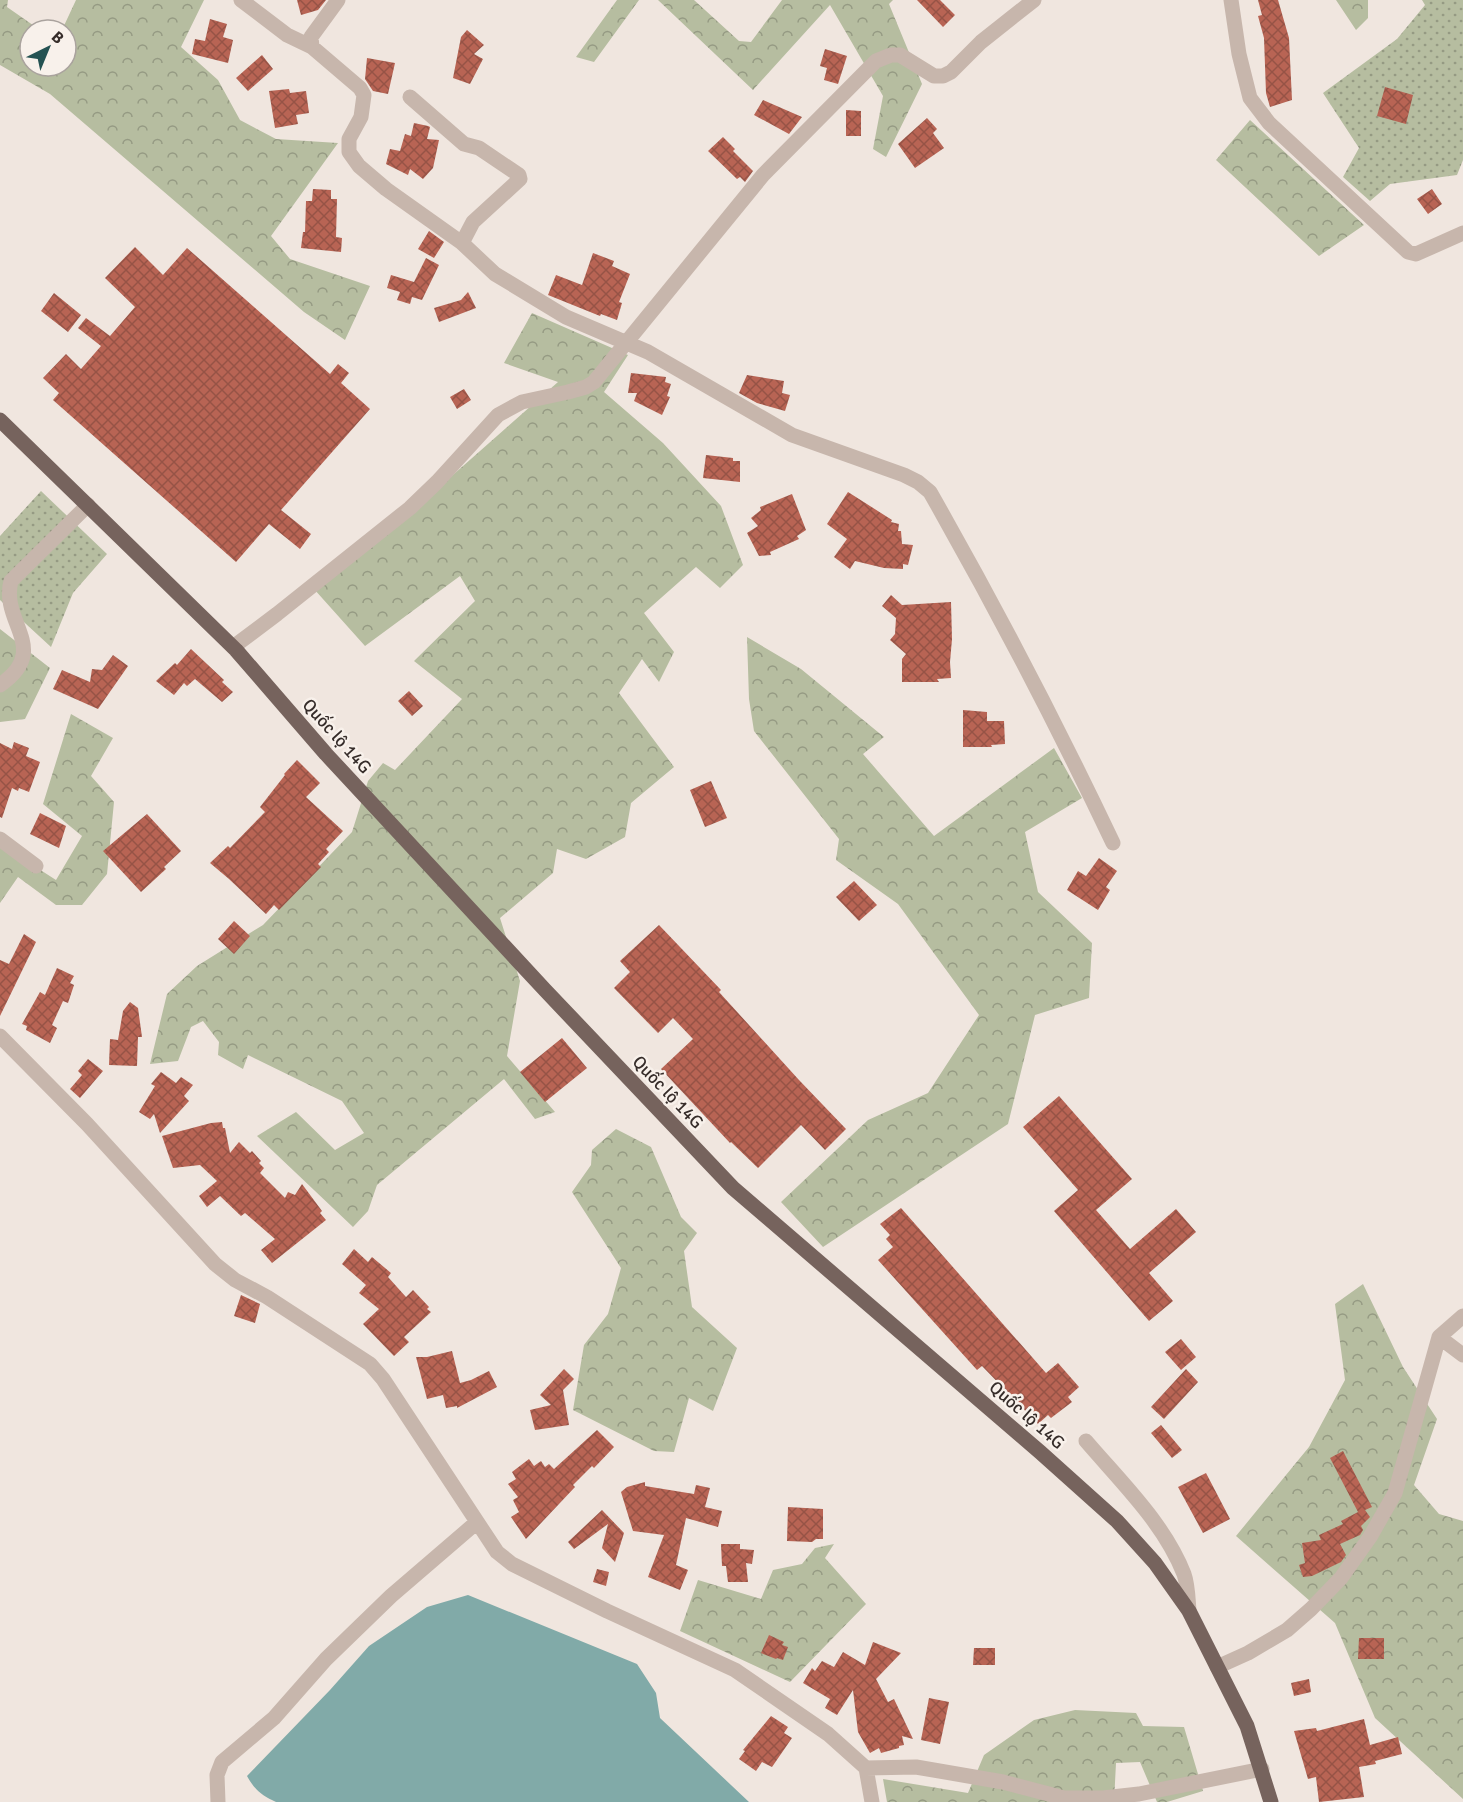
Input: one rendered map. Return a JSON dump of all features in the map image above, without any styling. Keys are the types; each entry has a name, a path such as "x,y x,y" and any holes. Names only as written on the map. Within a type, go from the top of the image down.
{"main road":[{"name":"Quốc lộ 14G","path":"0,420 233,647 342,772 733,1188 1023,1437 1116,1521 1155,1563 1189,1611 1247,1726 1271,1802"}],"street":[{"path":"241,0 287,35 312,47 360,88 364,95 361,117 349,139 349,152 359,166 386,189 462,243 495,274 566,317 648,352 792,435 904,475 918,482 930,492 984,587 1059,729 1113,843"},
{"path":"312,47 311,38 338,0"},
{"path":"233,647 410,508 498,415 522,402 586,387 594,382 763,175 876,61 891,55 900,55 934,76 943,76 951,72 981,42 1034,0"},
{"path":"1231,0 1239,54 1250,98 1269,123 1408,252 1416,254 1463,233"},
{"path":"410,97 464,144 479,148 519,176 520,179 473,222 462,243"},
{"path":"0,684 16,670 21,653 2,613 3,595 11,581 88,505"},
{"path":"0,839 36,866"},
{"path":"0,1036 87,1124 215,1264 235,1280 267,1297 370,1364 383,1379 497,1552 512,1564 735,1670 828,1734 866,1768 872,1802"},
{"path":"1217,1667 1248,1653 1287,1630 1341,1578 1370,1537 1395,1493 1439,1337 1463,1316"},
{"path":"1439,1337 1463,1355"},
{"path":"1086,1441 1145,1510 1170,1544 1185,1576 1189,1611"},
{"path":"218,1802 217,1775 222,1762 274,1718 326,1659 391,1596 477,1522"},
{"path":"866,1768 916,1767 1003,1782 1064,1798 1103,1798 1139,1794 1262,1769"}],"green space":[{"path":"0,0 8,0 7,7 23,18 18,18 18,75 0,65"},
{"path":"76,0 204,0 181,47 218,80 240,120 276,139 338,143 271,236 290,259 370,286 345,340 304,312 50,94 22,78 78,78 78,18 68,18"},
{"path":"617,0 639,0 594,62 576,57"},
{"path":"658,0 694,0 739,41 751,42 782,0 893,0 889,4 922,84 886,157 873,149 883,96 830,5 753,90"},
{"path":"1336,0 1368,0 1368,18 1356,30"},
{"path":"1422,0 1463,0 1463,160 1457,175 1390,184 1370,201 1343,177 1359,148 1323,93 1397,39 1425,5"},
{"path":"1250,120 1364,225 1319,256 1216,160"},
{"path":"532,313 628,355 604,392 663,443 721,506 743,565 720,588 696,567 644,613 674,652 659,682 642,659 619,693 674,767 631,803 625,837 586,859 557,849 553,873 500,918 520,981 507,1056 555,1112 535,1119 504,1079 377,1185 368,1211 353,1227 257,1136 296,1112 335,1150 364,1133 342,1101 248,1055 243,1069 218,1055 219,1042 203,1021 191,1027 178,1061 150,1064 167,994 197,966 263,925 352,832 368,781 383,763 395,770 462,699 414,661 475,601 460,576 365,646 314,589 420,504 558,382 504,363"},
{"path":"41,491 107,554 73,593 51,647 0,600 0,536"},
{"path":"0,629 50,668 25,719 0,722"},
{"path":"747,637 801,669 884,737 863,754 934,836 1054,748 1082,798 1025,832 1038,892 1092,943 1089,998 1035,1015 1008,1124 823,1247 781,1202 868,1120 928,1093 979,1015 898,904 836,860 839,839 754,731 749,699"},
{"path":"71,714 113,738 91,776 114,802 107,874 82,905 56,905 18,877 0,903 0,844 56,880 82,836 43,804"},
{"path":"616,1129 651,1147 681,1217 697,1233 684,1251 692,1307 737,1348 713,1411 689,1398 674,1452 654,1451 573,1410 584,1345 608,1314 621,1268 572,1192 591,1165 592,1150"},
{"path":"1363,1284 1403,1367 1437,1419 1414,1485 1439,1514 1463,1521 1463,1799 1375,1718 1335,1623 1236,1536 1309,1447 1345,1380 1335,1304"},
{"path":"834,1544 825,1558 866,1604 790,1682 680,1631 698,1580 761,1599 773,1570 802,1564 815,1548"},
{"path":"1075,1710 1136,1713 1143,1726 1184,1727 1203,1791 1167,1802 1157,1802 1140,1762 1116,1763 1114,1802 887,1802 883,1779 968,1793 984,1755 1034,1720"}],"water":[{"path":"468,1595 637,1664 656,1693 660,1718 749,1802 276,1802 256,1788 247,1776 369,1646 427,1607"}],"building":[{"path":"297,0 326,0 318,10 301,15"},
{"path":"917,0 940,0 955,15 943,27"},
{"path":"1258,0 1278,0 1289,38 1292,100 1270,107 1266,93 1264,38 1258,16 1262,15"},
{"path":"210,19 227,24 223,37 233,40 228,63 192,54 195,39 205,41"},
{"path":"467,30 484,45 474,54 483,59 470,84 453,78 461,37"},
{"path":"825,49 847,56 838,84 824,80 827,68 820,66"},
{"path":"262,55 273,69 248,91 236,78"},
{"path":"367,58 395,63 388,94 373,91 365,79"},
{"path":"1385,87 1413,95 1406,124 1377,116"},
{"path":"289,89 290,93 306,91 309,113 296,115 298,124 275,128 269,91"},
{"path":"763,100 802,117 789,134 754,115"},
{"path":"846,110 861,111 861,136 846,136"},
{"path":"927,118 937,129 933,133 944,148 915,168 898,144"},
{"path":"414,123 430,127 427,139 439,140 433,168 423,179 410,169 408,175 386,164 390,149 400,151 405,134 411,136"},
{"path":"723,137 753,171 745,182 740,177 737,179 708,151"},
{"path":"313,189 331,190 331,199 337,199 336,237 342,238 341,252 301,248 303,232 305,232 306,201 312,201"},
{"path":"1432,189 1442,204 1428,214 1417,199"},
{"path":"429,231 444,242 434,258 418,249"},
{"path":"135,247 163,275 187,248 330,374 338,364 349,373 341,383 370,409 281,510 311,534 300,549 269,524 236,562 53,400 59,393 43,378 66,354 81,369 101,346 78,328 86,318 110,336 135,307 105,278"},
{"path":"593,253 614,261 612,266 630,274 619,302 622,303 617,320 601,314 600,316 548,295 556,275 582,285"},
{"path":"426,258 439,265 422,300 412,297 410,304 397,300 400,292 387,288 391,275 414,282"},
{"path":"468,292 476,308 439,322 434,308 461,300"},
{"path":"54,293 81,315 68,332 41,311"},
{"path":"631,373 666,377 665,382 671,384 667,396 670,397 662,415 634,401 637,393 628,393"},
{"path":"747,375 784,381 782,393 790,395 785,411 757,403 739,393"},
{"path":"464,389 471,400 457,409 450,397"},
{"path":"706,455 740,461 740,482 703,478"},
{"path":"848,492 892,520 891,522 899,524 898,531 901,531 902,544 913,545 908,565 903,564 903,569 884,568 855,561 850,569 834,557 847,539 827,524"},
{"path":"792,494 806,530 797,536 799,539 770,552 771,555 759,556 747,533 758,526 751,518 761,510 760,507"},
{"path":"891,595 902,605 951,602 951,678 937,679 939,682 902,682 902,659 906,654 890,640 895,634 896,618 882,606"},
{"path":"191,649 224,680 222,682 233,692 222,702 195,679 187,686 184,683 174,695 156,681 175,663 177,665"},
{"path":"113,655 128,666 98,709 53,689 62,670 90,682 92,669 102,670"},
{"path":"409,691 423,706 412,716 398,701"},
{"path":"963,710 987,712 987,721 1004,721 1005,744 991,745 992,747 963,747"},
{"path":"14,742 29,748 26,756 40,762 29,792 12,788 2,818 0,817 0,743 12,749"},
{"path":"297,760 320,783 306,797 343,831 326,849 329,852 318,864 321,867 279,910 274,905 266,914 210,863 228,846 230,848 265,812 260,807"},
{"path":"711,781 727,818 705,827 690,790"},
{"path":"40,813 66,826 59,848 30,834"},
{"path":"147,814 181,851 164,867 166,869 141,892 103,851"},
{"path":"1099,858 1117,871 1106,887 1110,890 1098,910 1067,890 1078,871 1086,876"},
{"path":"854,881 877,905 859,921 836,897"},
{"path":"234,921 250,936 234,954 218,939"},
{"path":"659,925 846,1129 825,1150 801,1125 758,1168 730,1143 661,1069 693,1039 673,1018 658,1033 614,988 630,972 620,961"},
{"path":"24,934 36,942 0,1016 0,960 9,964"},
{"path":"57,968 74,976 70,983 74,985 68,1003 63,1001 52,1025 57,1028 50,1043 26,1030 27,1026 22,1024 40,992 45,995"},
{"path":"130,1002 138,1008 142,1037 138,1037 137,1066 109,1065 110,1039 118,1040 123,1011"},
{"path":"562,1038 587,1068 545,1102 520,1072"},
{"path":"88,1059 103,1071 80,1098 70,1089 82,1075 78,1071"},
{"path":"161,1072 176,1083 181,1077 193,1085 184,1096 189,1101 160,1133 154,1114 150,1119 139,1112 155,1086 151,1084"},
{"path":"1059,1096 1132,1179 1096,1210 1130,1249 1176,1209 1196,1232 1149,1273 1173,1301 1149,1321 1054,1211 1078,1190 1023,1127"},
{"path":"222,1122 230,1153 239,1142 250,1153 252,1151 264,1168 260,1173 285,1198 288,1192 295,1195 302,1184 326,1220 272,1263 261,1250 275,1239 245,1213 241,1216 220,1196 207,1207 199,1196 217,1181 200,1165 173,1168 162,1136"},
{"path":"901,1208 1046,1373 1058,1363 1079,1387 1068,1397 1072,1402 1051,1418 1048,1415 1038,1424 982,1366 977,1370 878,1260 893,1247 886,1239 890,1235 880,1224"},
{"path":"354,1249 368,1262 372,1257 391,1273 388,1277 406,1297 413,1290 431,1312 404,1337 409,1342 394,1356 363,1324 379,1309 359,1293 366,1285 342,1264"},
{"path":"241,1295 260,1304 255,1323 234,1316"},
{"path":"1181,1339 1196,1357 1181,1370 1165,1352"},
{"path":"452,1351 460,1383 489,1371 497,1387 457,1408 457,1406 446,1408 443,1395 427,1399 416,1357 427,1357"},
{"path":"564,1369 574,1379 563,1390 569,1425 535,1430 530,1410 551,1405 540,1395"},
{"path":"1186,1369 1198,1382 1164,1419 1151,1407"},
{"path":"1161,1425 1182,1450 1172,1458 1151,1433"},
{"path":"597,1430 614,1447 594,1468 592,1466 573,1485 575,1487 526,1539 511,1517 519,1512 513,1500 518,1497 508,1484 516,1479 512,1472 529,1459 534,1466 541,1461 545,1467 549,1464 554,1469"},
{"path":"1343,1451 1372,1507 1365,1510 1370,1517 1361,1526 1363,1530 1360,1535 1340,1544 1346,1555 1341,1562 1312,1576 1303,1577 1299,1565 1305,1563 1302,1543 1321,1540 1319,1535 1343,1524 1341,1521 1358,1512 1330,1458"},
{"path":"1206,1473 1230,1519 1203,1533 1178,1487"},
{"path":"645,1482 645,1486 694,1494 696,1485 710,1488 705,1507 722,1511 718,1527 686,1518 676,1565 688,1570 680,1590 648,1577 664,1535 633,1531 621,1492 627,1487"},
{"path":"788,1507 823,1509 823,1539 816,1539 812,1542 787,1541"},
{"path":"602,1510 624,1533 615,1562 602,1548 608,1524 574,1549 568,1542"},
{"path":"721,1544 740,1544 740,1549 754,1550 752,1564 746,1563 748,1582 728,1582 726,1566 722,1566"},
{"path":"597,1569 609,1572 606,1586 593,1582"},
{"path":"769,1635 784,1642 782,1645 788,1647 783,1660 761,1653"},
{"path":"1359,1638 1384,1638 1384,1659 1358,1659"},
{"path":"873,1642 901,1653 876,1679 888,1702 894,1699 913,1739 902,1736 904,1745 881,1753 879,1748 870,1753 858,1732 853,1690 837,1715 825,1708 830,1699 803,1683 812,1668 815,1671 822,1661 834,1667 843,1652 865,1665"},
{"path":"974,1648 995,1648 995,1665 973,1665"},
{"path":"1309,1679 1311,1692 1294,1696 1291,1683"},
{"path":"929,1698 949,1702 940,1744 921,1740"},
{"path":"771,1716 788,1727 784,1733 792,1738 772,1767 762,1762 756,1771 739,1759 745,1751 743,1750"},
{"path":"1364,1719 1370,1745 1398,1737 1402,1754 1375,1761 1376,1764 1359,1767 1364,1797 1319,1802 1316,1777 1308,1779 1294,1731 1316,1728 1317,1731"}]}
